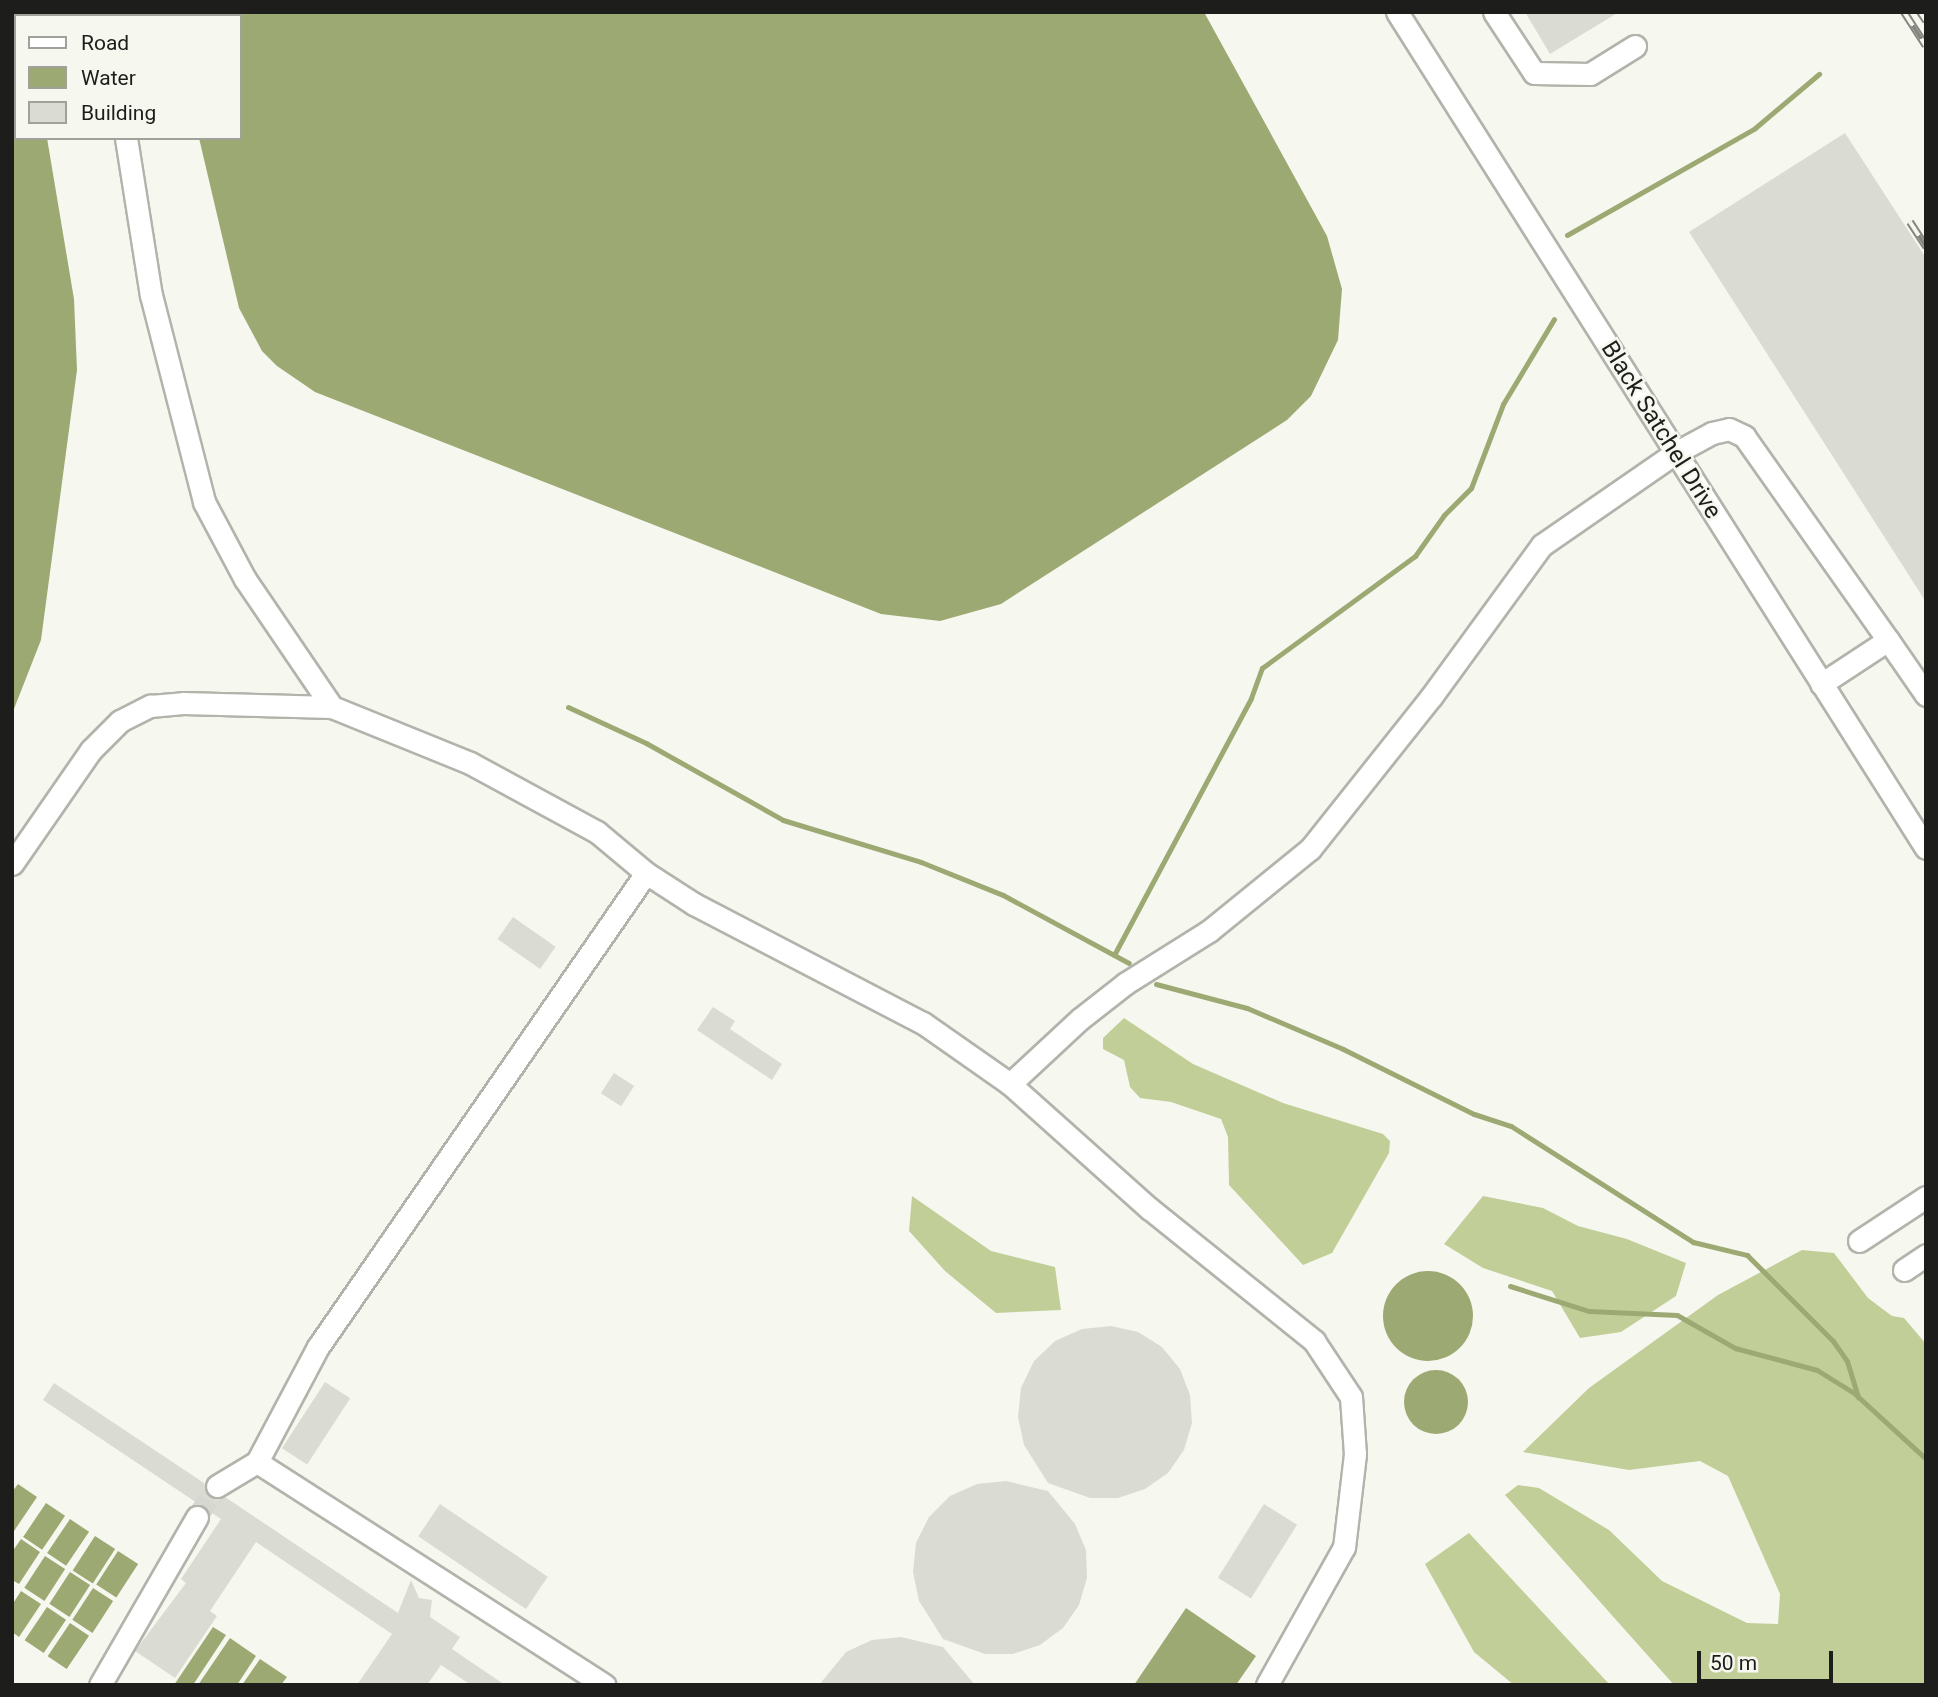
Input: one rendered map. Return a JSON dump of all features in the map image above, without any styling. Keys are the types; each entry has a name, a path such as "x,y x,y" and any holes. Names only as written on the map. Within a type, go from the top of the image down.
{"street":[{"name":"Black Satchel Drive","path":"1397,12 1926,848"},
{"path":"1494,12 1534,73 1590,74 1635,46"},
{"path":"127,140 151,295 204,502 245,579 331,707"},
{"path":"1010,1084 1089,1012 1209,931 1310,849 1430,697 1542,545 1675,453 1728,429 1744,436 1926,695"},
{"path":"1821,684 1888,640"},
{"path":"12,864 91,750 120,721 140,711 183,703 331,707 470,762 597,832 646,873 694,904 923,1023 1010,1084 1150,1209 1314,1341 1351,1397 1355,1454 1344,1547 1267,1685"},
{"path":"217,1486 257,1462 318,1347 646,873"},
{"path":"1859,1241 1926,1197"},
{"path":"1903,1270 1926,1255"},
{"path":"257,1462 604,1685"},
{"path":"100,1685 197,1517"}],"shaded area":[{"path":"1124,1018 1193,1064 1283,1103 1383,1134 1390,1141 1389,1153 1332,1253 1303,1265 1229,1185 1228,1137 1221,1119 1171,1102 1140,1098 1130,1087 1124,1060 1103,1049 1103,1038"},
{"path":"912,1196 991,1251 1055,1267 1061,1310 996,1313 945,1271 909,1231"},
{"path":"1483,1196 1543,1208 1578,1226 1627,1239 1686,1263 1676,1296 1621,1332 1580,1338 1552,1291 1483,1268 1444,1244"},
{"path":"1802,1250 1834,1253 1868,1298 1892,1316 1904,1318 1926,1344 1926,1685 1674,1685 1505,1495 1518,1485 1539,1488 1609,1530 1662,1581 1747,1623 1778,1624 1780,1594 1728,1476 1700,1461 1629,1470 1523,1452 1589,1388 1718,1295"},
{"path":"1469,1533 1610,1685 1514,1685 1474,1652 1425,1564"}],"water":[{"path":"12,12 18,14 14,14 14,140 47,140 74,299 77,370 41,640 12,714"},
{"path":"171,12 1204,12 1327,236 1342,289 1338,340 1311,396 1287,420 1001,604 940,621 881,614 315,392 277,366 262,351 239,308 199,140 242,140 242,14"},
{"path":"1428,1271 1445,1275 1460,1284 1469,1299 1473,1316 1469,1333 1460,1348 1445,1357 1428,1361 1411,1357 1396,1348 1387,1333 1383,1316 1387,1299 1396,1284 1411,1275"},
{"path":"1430,1370 1442,1370 1459,1379 1466,1390 1466,1414 1459,1425 1442,1434 1430,1434 1418,1429 1409,1420 1404,1408 1404,1396 1409,1384 1418,1375"},
{"path":"18,1484 37,1497 14,1531 12,1492"},
{"path":"46,1503 65,1516 42,1550 23,1537"},
{"path":"70,1519 89,1532 66,1566 47,1553"},
{"path":"95,1536 115,1549 93,1583 73,1570"},
{"path":"21,1539 40,1552 19,1584 12,1580 12,1552"},
{"path":"118,1551 138,1564 116,1598 96,1585"},
{"path":"45,1556 65,1569 44,1601 24,1588"},
{"path":"70,1572 90,1585 69,1617 49,1604"},
{"path":"93,1588 113,1601 92,1633 72,1620"},
{"path":"21,1591 41,1604 19,1637 12,1632 12,1605"},
{"path":"47,1607 66,1620 44,1653 25,1640"},
{"path":"1186,1608 1256,1656 1236,1685 1134,1685"},
{"path":"70,1623 89,1636 67,1669 48,1656"},
{"path":"213,1627 226,1635 193,1685 174,1685"},
{"path":"230,1638 256,1656 237,1685 198,1685"},
{"path":"260,1659 287,1677 281,1685 242,1685"}],"building":[{"path":"1525,12 1619,12 1550,54"},
{"path":"1845,133 1926,258 1926,602 1689,232"},
{"path":"513,917 556,947 540,969 498,939"},
{"path":"713,1007 735,1021 730,1029 782,1064 772,1080 697,1030"},
{"path":"614,1073 634,1086 621,1106 601,1093"},
{"path":"1111,1326 1138,1332 1162,1347 1180,1369 1190,1395 1192,1423 1184,1450 1168,1473 1145,1489 1118,1498 1090,1498 1048,1483 1024,1445 1018,1417 1021,1388 1034,1361 1055,1341 1082,1329"},
{"path":"325,1382 350,1398 307,1465 282,1448"},
{"path":"54,1383 204,1483 210,1497 225,1497 398,1613 411,1580 419,1598 432,1600 430,1617 460,1637 452,1649 505,1685 471,1685 441,1665 427,1685 357,1685 392,1634 256,1542 210,1611 217,1616 175,1678 135,1651 186,1583 181,1579 221,1519 43,1400"},
{"path":"1006,1481 1048,1491 1075,1524 1086,1550 1087,1578 1079,1605 1063,1628 1040,1645 1013,1654 985,1654 943,1639 919,1601 913,1572 916,1543 929,1517 950,1496 977,1484"},
{"path":"440,1504 548,1577 526,1609 418,1536"},
{"path":"1264,1504 1297,1525 1251,1598 1218,1578"},
{"path":"901,1637 943,1647 975,1685 819,1685 846,1652 872,1640"}],"waterway":[{"path":"1567,235 1755,128 1819,74"},
{"path":"1114,955 1251,698 1262,668 1415,556 1444,515 1471,488 1503,404 1554,319"},
{"path":"568,707 646,743 783,820 921,862 1003,895 1129,963"},
{"path":"1156,984 1247,1008 1343,1049 1474,1114 1511,1126 1693,1242 1747,1255 1833,1341 1847,1361 1858,1397"},
{"path":"1510,1286 1589,1311 1677,1315 1735,1348 1817,1370 1854,1393 1926,1459"}],"tunnel":[{"path":"197,1517 217,1486"}],"railway":[{"path":"1904,12 1926,46"},
{"path":"1920,12 1926,21"},
{"path":"1910,222 1926,247"}]}
